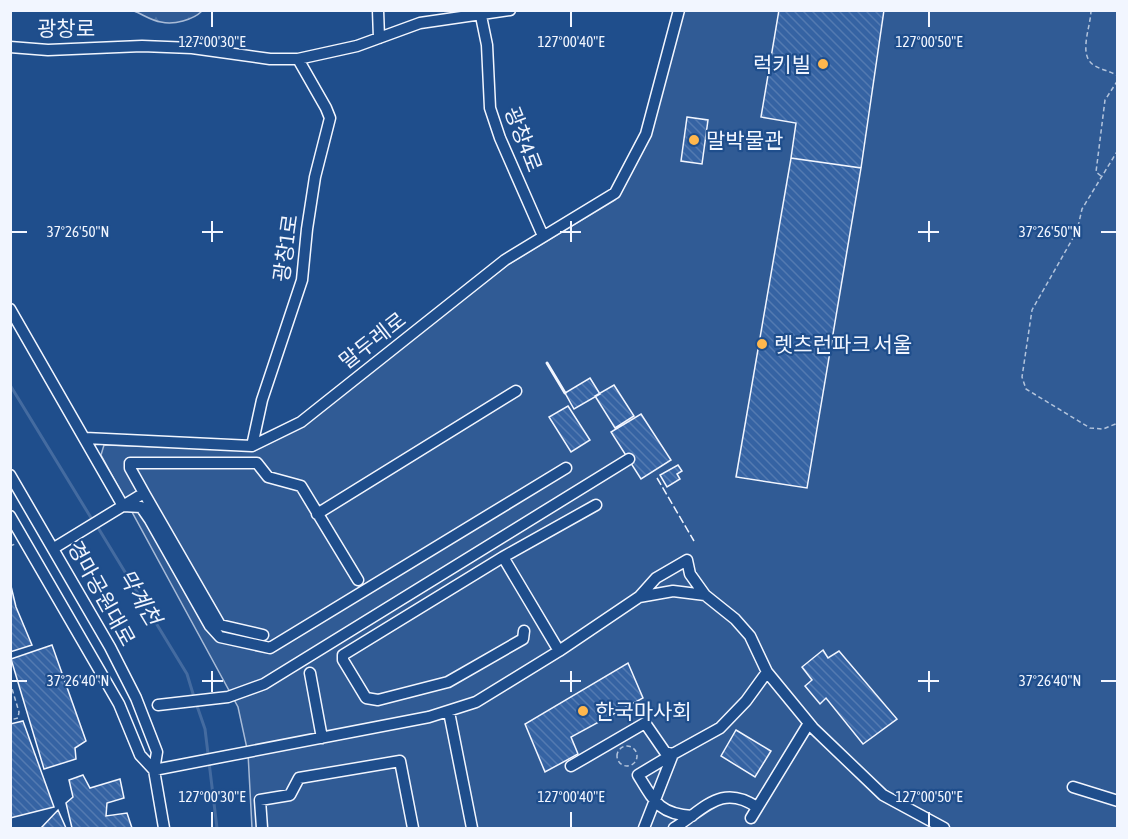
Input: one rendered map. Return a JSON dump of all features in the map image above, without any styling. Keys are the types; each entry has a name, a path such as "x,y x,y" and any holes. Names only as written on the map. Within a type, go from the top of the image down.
{"street":[{"path":"378,10 379,38"},
{"name":"광창로","path":"10,46 48,50 142,46 192,48 270,59 298,59 357,46 420,23 510,10"},
{"name":"말두레로","path":"85,438 252,446 301,422 505,260 615,193 646,134 679,10"},
{"name":"광창4로","path":"481,15 487,45 490,108 500,138 543,236"},
{"name":"광창1로","path":"252,446 262,400 302,280 315,177 330,118 298,59"},
{"path":"10,309 85,438 119,509"},
{"path":"317,514 516,391"},
{"path":"158,705 228,697 264,684 628,459"},
{"path":"263,635 220,625 130,468 130,463 257,464 268,477 301,486 358,580"},
{"path":"119,509 141,507 210,626 220,637 270,648 566,468"},
{"name":"경마공원대로","path":"10,475 110,647 136,698 157,752 154,770 164,828"},
{"path":"54,548 144,493"},
{"path":"524,631 522,639 448,682 378,700 366,698 343,660 343,655 503,557 596,505"},
{"name":"경마공원대로","path":"10,516 119,704 140,755 154,770"},
{"path":"503,557 559,651"},
{"path":"154,770 449,712 476,702 559,651 639,597 656,579 687,560 690,574 705,595 735,619 750,636 767,672 809,723 883,795 945,828"},
{"path":"639,597 673,591 705,595"},
{"path":"692,816 677,815 663,809 654,802 638,775 720,728 746,701 767,672"},
{"path":"310,673 322,738"},
{"path":"449,712 472,828"},
{"path":"571,766 645,723 665,752 673,754"},
{"path":"751,818 809,723"},
{"path":"644,828 673,754"},
{"path":"262,828 260,800 290,795 299,778 400,761 413,828"},
{"path":"1073,787 1118,801"},
{"path":"674,828 715,800 732,796 746,800 757,807"}],"path":[{"path":"1091,10 1091,23 1085,43 1087,58 1093,65 1118,76"},
{"path":"1102,176 1096,172 1105,100 1118,80"},
{"path":"1118,150 1082,209 1077,231 1032,310 1022,377 1026,389 1090,428 1103,429 1118,423"},
{"path":"10,682 19,712 18,718 10,720"},
{"path":"624,746 634,748 638,754 635,763 629,766 622,764 617,756 619,750 624,746"}],"green space":[{"path":"134,11 202,11 188,19 166,23"}],"shaded area":[{"name":"렛츠런파크 서울","path":"682,11 1117,11 1117,828 252,828 248,753 238,707 101,455 104,445 254,450 304,423 509,264 615,200 633,170"}],"building":[{"name":"럭키빌","path":"779,10 884,10 861,168 791,158 796,123 761,117"},
{"name":"말박물관","path":"687,117 708,120 702,164 681,161"},
{"path":"791,158 861,168 807,488 736,477"},
{"path":"590,378 600,394 574,409 565,393"},
{"path":"614,385 634,416 615,428 595,396"},
{"path":"568,406 590,440 571,452 549,417"},
{"path":"641,414 671,460 641,479 611,432"},
{"path":"678,465 682,471 677,474 680,479 667,487 660,475"},
{"path":"10,582 16,607 32,645 10,652"},
{"path":"52,645 86,741 75,748 76,759 44,769 11,659"},
{"path":"823,650 828,658 839,651 897,719 863,744 826,698 820,704 805,686 812,680 802,667"},
{"name":"한국마사회","path":"628,663 643,698 571,737 578,754 545,772 525,724"},
{"path":"23,721 54,807 10,818 10,724"},
{"path":"736,730 771,751 755,777 721,756"},
{"path":"83,775 90,788 120,779 124,798 107,803 106,816 127,813 132,828 72,828 66,803 73,797 69,780"},
{"path":"58,810 66,828 41,828"}],"waterway":[{"name":"막계천","path":"10,385 93,521"},
{"name":"막계천","path":"97,526 187,674 194,697"},
{"name":"막계천","path":"196,703 205,729 217,828"}],"fence":[{"path":"657,478 694,541"}],"wall":[{"path":"547,363 565,393"}],"place":[{"name":"럭키빌","path":"823,64"},
{"name":"말박물관","path":"694,140"},
{"name":"렛츠런파크 서울","path":"762,344"},
{"name":"한국마사회","path":"583,711"}]}
